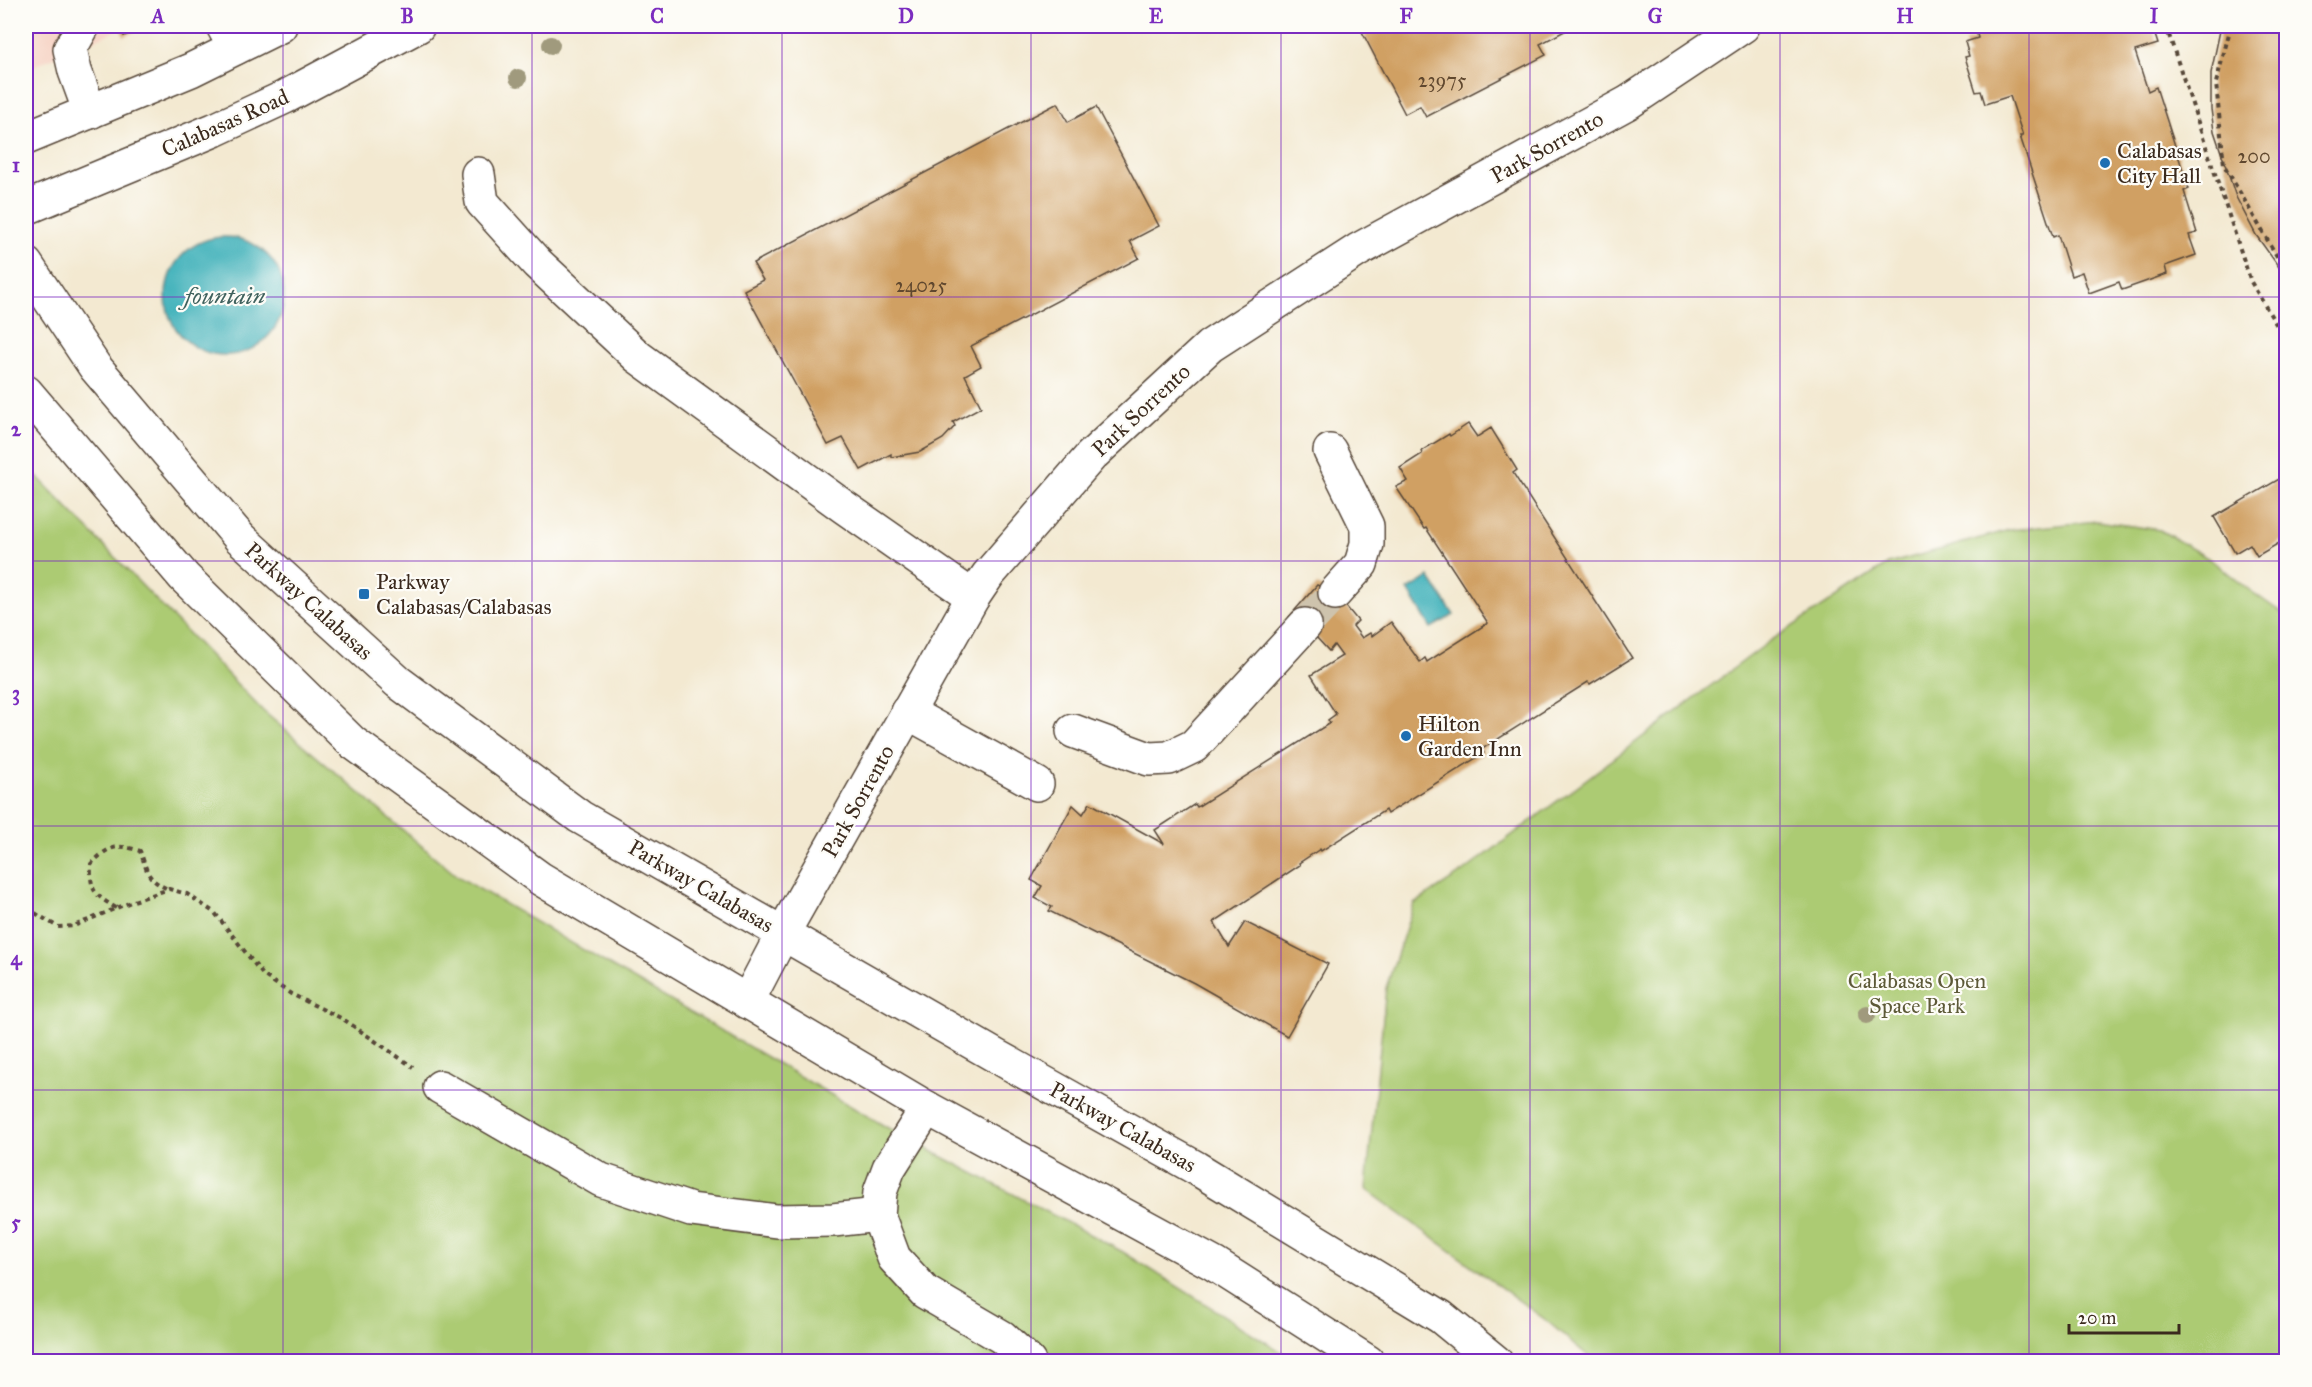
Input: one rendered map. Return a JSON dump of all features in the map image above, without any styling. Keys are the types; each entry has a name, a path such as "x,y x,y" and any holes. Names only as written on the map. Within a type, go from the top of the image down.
{"street":[{"path":"83,26 70,49 75,71 90,112"},
{"path":"26,138 191,70 229,37 280,26"},
{"name":"Park Sorrento","path":"747,1002 783,933 973,597 988,575 1091,456 1210,346 1358,250 1629,102 1743,26"},
{"name":"Calabasas Road","path":"26,208 214,130 285,97 403,30"},
{"path":"478,174 482,202 537,263 638,357 844,507 973,597"},
{"name":"Parkway Calabasas","path":"26,264 95,367 240,538 398,682 580,818 1196,1168 1441,1317 1496,1362"},
{"path":"26,392 184,577 352,742 541,879 927,1108 1214,1264 1368,1362"},
{"path":"1330,451 1367,526 1367,544 1361,564 1335,593"},
{"path":"1073,731 1149,759 1168,758 1194,746 1305,625"},
{"path":"907,712 1037,784"},
{"path":"440,1087 601,1180 691,1210 777,1221 833,1220 878,1215"},
{"path":"927,1108 890,1168 880,1192 878,1215 894,1257 925,1292 1002,1337 1029,1362"}],"path":[{"path":"2166,26 2251,282 2286,341"},
{"path":"2231,26 2216,83 2224,165 2286,272"},
{"path":"117,908 96,896 90,882 91,864 105,850 123,846 141,851 148,874 154,883 187,894 215,913 263,975 291,994 344,1019 440,1087"},
{"path":"35,913 58,927 74,926 169,889"}],"shaded area":[{"path":"26,26 127,26 26,69"}],"green space":[{"path":"26,465 263,711 457,876 888,1128 1123,1252 1296,1361 26,1362"},
{"name":"Calabasas Open Space Park","path":"2097,521 2160,530 2213,561 2286,616 2286,1361 1594,1361 1547,1321 1366,1189 1386,988 1414,904 1463,872 1770,641 1888,564 2009,530"}],"water":[{"name":"fountain","path":"225,237 248,242 267,254 279,273 284,296 279,319 267,338 248,350 225,355 202,350 183,338 171,319 166,296 171,273 183,254 202,242"},
{"path":"1429,577 1454,615 1431,628 1408,590"}],"building":[{"path":"119,26 147,26 124,36"},
{"path":"1359,26 1574,26 1540,44 1546,55 1426,117 1420,106 1405,114"},
{"name":"Calabasas City Hall","path":"1975,26 2152,26 2158,44 2135,51 2148,91 2156,87 2189,189 2184,191 2197,233 2189,235 2196,255 2165,266 2167,274 2122,290 2119,282 2089,293 2082,272 2071,276 2058,235 2053,237 2020,136 2023,136 2010,96 1985,104 1981,91 1976,92 1965,57 1969,56 1965,42 1978,38"},
{"path":"2221,26 2286,26 2286,277 2256,235 2236,197 2214,131 2211,109 2211,73"},
{"path":"1058,103 1068,122 1096,107 1159,226 1130,241 1139,258 971,346 981,366 965,375 981,407 953,422 955,426 943,439 920,452 891,457 891,454 861,470 843,438 828,445 744,290 763,280 753,263"},
{"name":"Hilton Garden Inn","path":"1468,424 1477,437 1491,428 1517,470 1513,473 1632,658 1590,684 1588,682 1482,749 1484,753 1387,814 1385,810 1321,851 1320,849 1299,863 1300,865 1214,922 1229,947 1245,922 1328,964 1287,1036 1194,983 1049,911 1052,907 1035,898 1042,886 1031,880 1073,805 1083,814 1090,803 1164,844 1155,830 1195,804 1197,807 1330,723 1328,720 1336,714 1311,675 1342,656 1334,645 1329,651 1305,625 1289,617 1317,585 1335,593 1358,621 1353,626 1362,638 1370,633 1372,636 1391,622 1420,662 1425,658 1427,662 1488,623 1426,528 1424,529 1396,487 1408,481 1400,468 1422,454 1421,451"},
{"path":"2286,475 2286,539 2257,556 2250,544 2235,553 2214,517"}],"tunnel":[{"path":"1305,625 1335,593"}],"place":[{"name":"Calabasas City Hall","path":"2105,163"},
{"name":"Parkway Calabasas/Calabasas","path":"364,594"},
{"name":"Hilton Garden Inn","path":"1406,736"}]}
